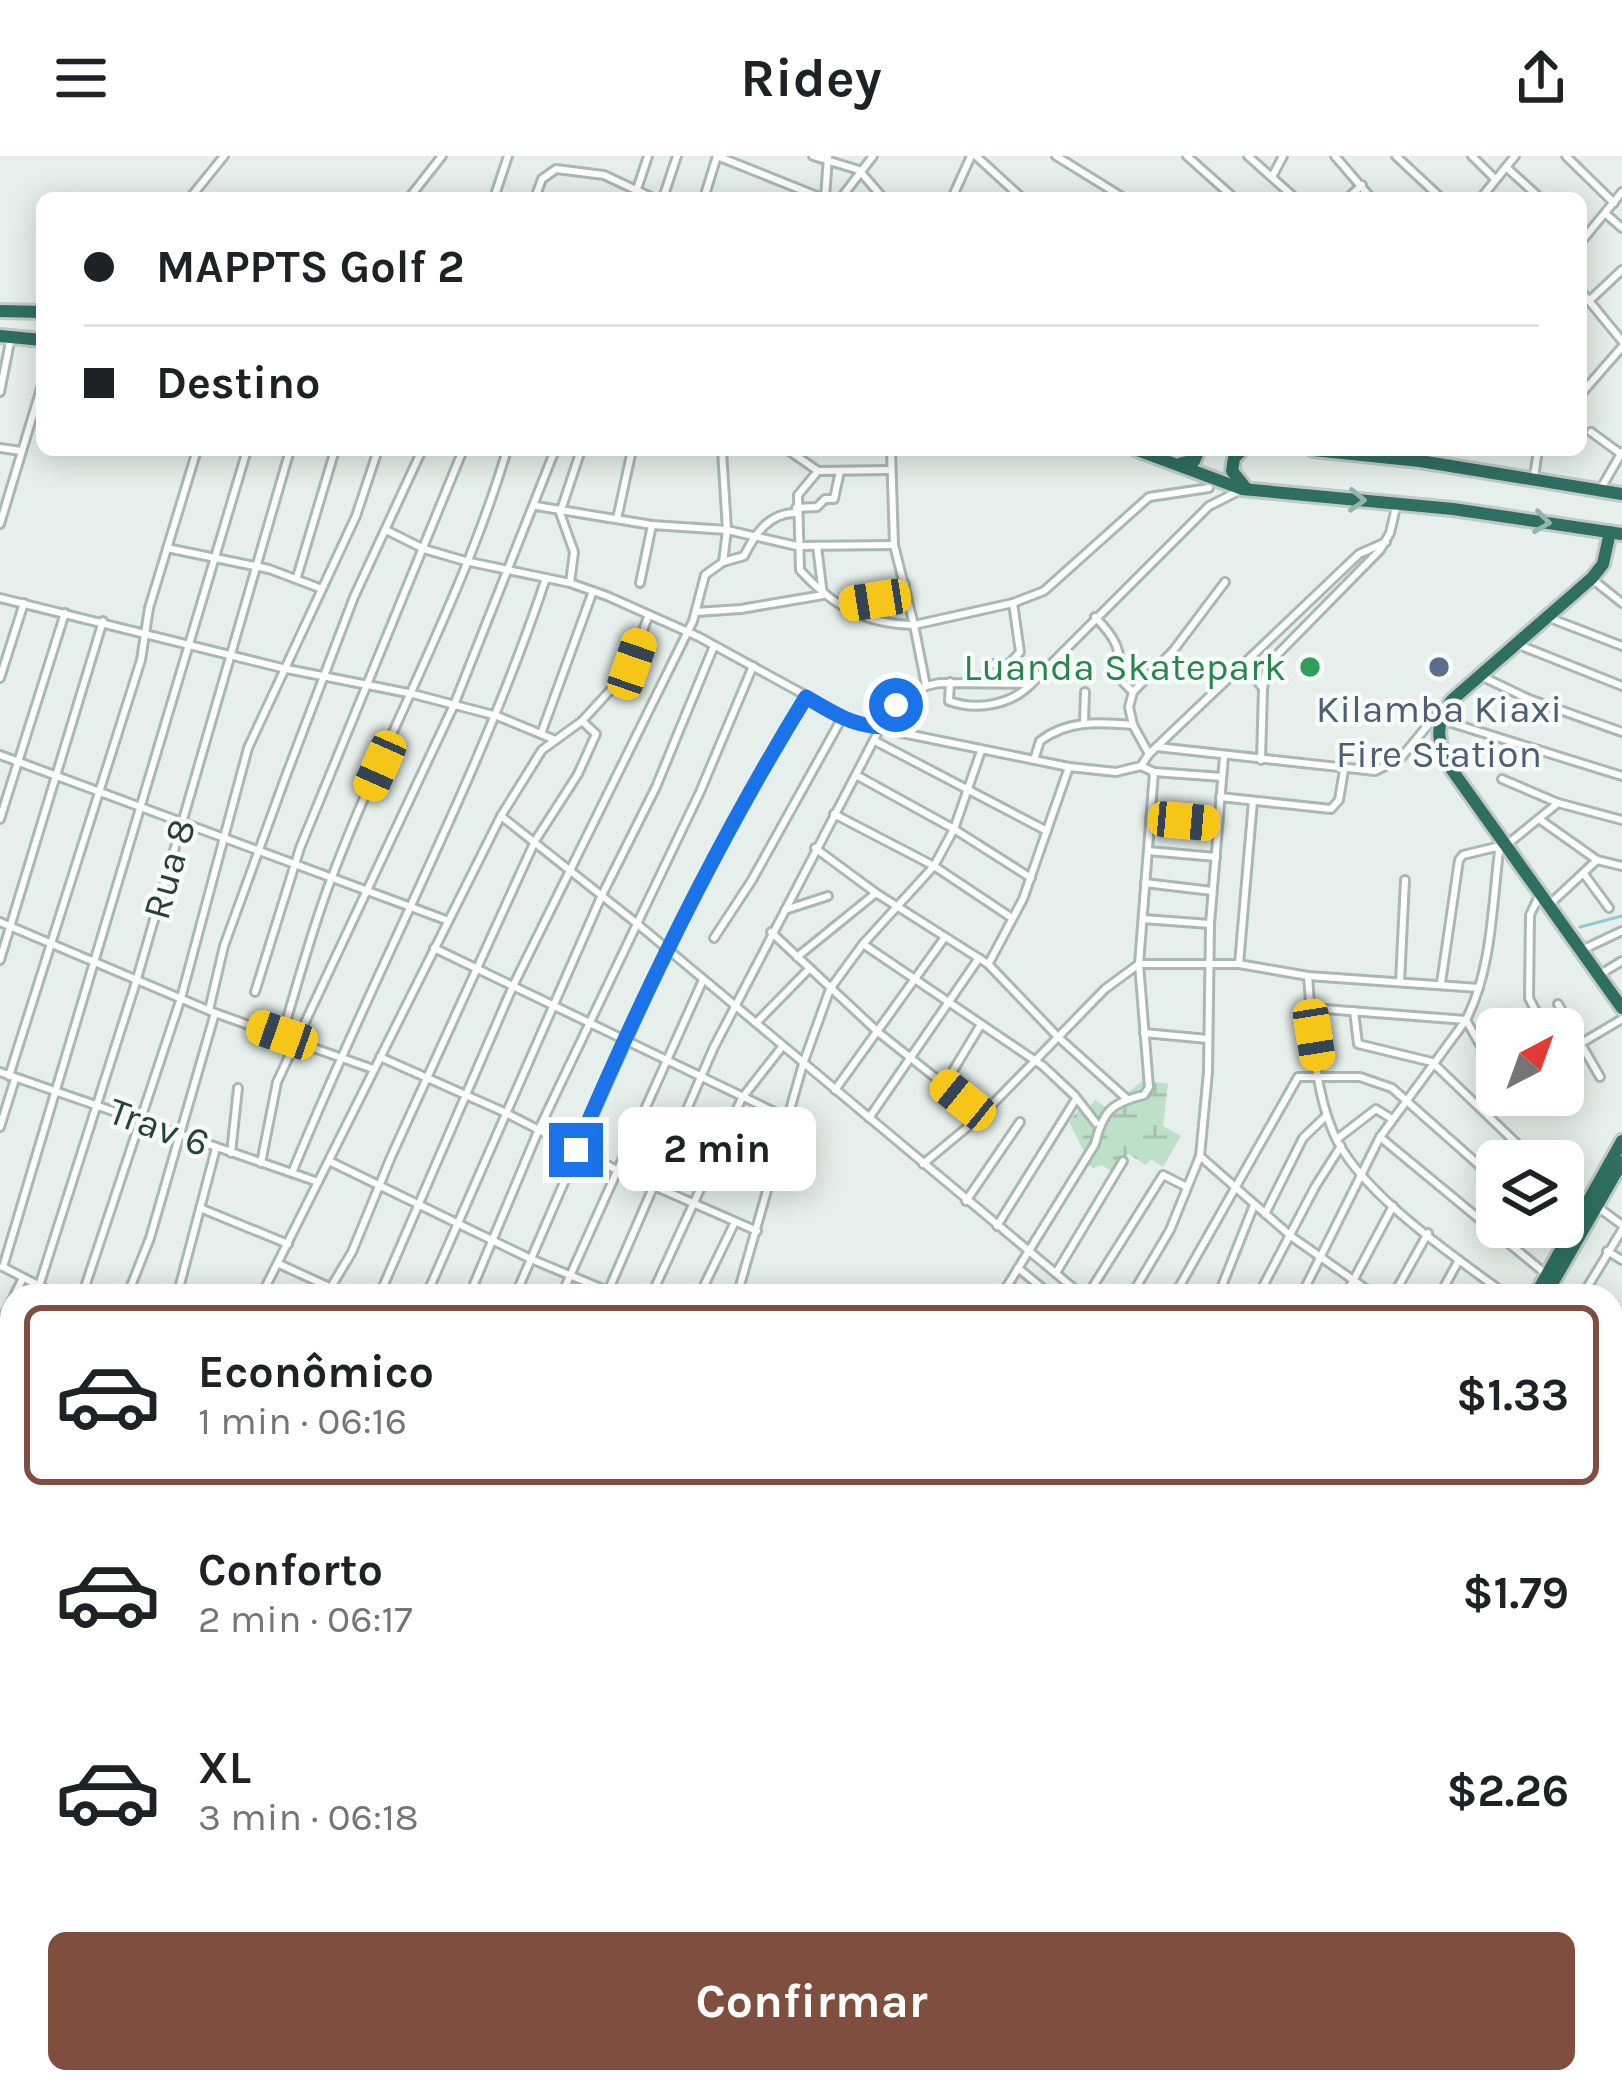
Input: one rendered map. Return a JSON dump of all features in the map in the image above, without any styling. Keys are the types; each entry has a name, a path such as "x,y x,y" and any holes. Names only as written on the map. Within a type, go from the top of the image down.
{"highway":[{"path":"0,311 36,312"},
{"path":"6,337 36,340"},
{"path":"1156,456 1242,489 1397,502 1617,534 1592,578 1452,700 1440,719 1438,741 1503,848 1622,1008"},
{"path":"1175,462 1189,464 1198,456"},
{"path":"1238,456 1232,465 1234,478 1261,492"},
{"path":"1421,456 1622,494"},
{"path":"1550,1284 1622,1142"},
{"path":"1584,1215 1622,1162"},
{"path":"1541,1284 1562,1248"}],"street":[{"path":"195,192 224,156"},
{"path":"414,192 442,156"},
{"path":"496,192 508,156"},
{"path":"637,192 648,156"},
{"path":"665,192 677,156"},
{"path":"706,192 717,156 809,192"},
{"path":"814,156 860,170 878,192"},
{"path":"845,192 873,156"},
{"path":"955,192 973,156 1006,192"},
{"path":"1056,156 1114,192"},
{"path":"1187,156 1227,192"},
{"path":"1248,156 1288,192"},
{"path":"1272,177 1283,156"},
{"path":"1335,156 1367,192"},
{"path":"1396,156 1435,192"},
{"path":"1472,156 1496,179"},
{"path":"1486,192 1516,156"},
{"path":"1566,156 1614,203"},
{"path":"825,192 828,159"},
{"path":"1506,167 1533,192"},
{"path":"537,192 542,179 556,169 604,175 631,192"},
{"path":"1354,192 1362,185"},
{"path":"1587,233 1622,192"},
{"path":"1605,213 1622,228"},
{"path":"1590,299 1622,270"},
{"path":"1587,296 1622,344 1587,387"},
{"path":"0,392 6,337"},
{"path":"0,524 36,404"},
{"path":"1591,432 1622,453 1600,490"},
{"path":"0,448 21,451"},
{"path":"0,1127 51,944 141,660 144,633 195,456"},
{"path":"35,1284 1,1266 58,1091 245,456"},
{"name":"Rua 8","path":"40,1284 136,982 288,456"},
{"path":"297,578 333,456"},
{"path":"86,1284 181,998 248,748 356,516 376,456"},
{"path":"132,1284 180,1134 224,946 354,597 419,456"},
{"path":"255,992 313,817 461,456"},
{"path":"282,1035 332,876 413,694 505,456"},
{"path":"261,1163 273,1092 454,705 553,456"},
{"path":"570,583 574,552 560,513 579,456"},
{"path":"617,519 631,456"},
{"path":"722,456 727,530 723,562"},
{"path":"797,456 818,471 890,470"},
{"path":"891,456 894,545 926,686"},
{"path":"1534,480 1537,456"},
{"path":"1196,470 1209,488 1209,506"},
{"path":"818,471 801,489 796,510 800,570 839,606 871,620 914,625 1013,603 1054,585 1149,497 1209,488"},
{"path":"384,1284 513,986 688,632 704,574 744,556 754,536 776,516 835,499 840,471"},
{"path":"950,682 950,701 965,705 1009,701 1209,506 1242,489"},
{"path":"1261,760 1267,665 1386,542 1397,502"},
{"path":"534,506 652,525 727,530 796,546 894,545"},
{"path":"640,583 652,525"},
{"path":"386,530 424,549 593,591 688,632 842,718 1069,767 1117,772 1142,766 1154,772 1222,777"},
{"path":"1142,766 1149,754 1358,554 1386,542"},
{"path":"818,545 823,596"},
{"path":"167,548 256,567 322,589"},
{"path":"292,1173 496,716 546,578"},
{"path":"1592,578 1622,603"},
{"path":"1149,754 1132,725 1133,692 1173,651 1225,582"},
{"path":"839,606 875,600 886,587 905,584"},
{"path":"541,735 593,591"},
{"path":"696,612 823,596"},
{"path":"0,598 282,668 413,694 496,716 554,739"},
{"path":"0,678 24,603"},
{"path":"984,681 987,664 1009,664 1020,652 1013,603"},
{"path":"0,819 65,613"},
{"path":"268,1284 501,816 531,765 554,739 582,721 628,671 648,616"},
{"path":"1547,616 1622,646"},
{"path":"1095,617 1116,640 1122,654 1121,680 1133,692"},
{"path":"0,960 103,621"},
{"path":"1515,644 1622,686"},
{"path":"431,1284 552,1006 656,788 714,646"},
{"path":"1245,663 1263,689"},
{"path":"474,1284 539,1129 700,792 753,666"},
{"path":"1479,676 1622,732"},
{"path":"611,1284 700,1077 771,932 896,705 926,686 950,682 1031,684"},
{"path":"1084,724 1085,692"},
{"path":"520,1284 668,952 761,770 806,697"},
{"path":"1405,754 1452,700"},
{"path":"713,938 752,880 842,718"},
{"path":"1440,719 1622,776"},
{"path":"336,1284 535,841 578,774 596,734 582,721"},
{"path":"1034,760 1044,737 1084,724 1132,725"},
{"path":"875,741 1047,831"},
{"path":"1157,747 1344,770 1383,770 1421,745 1444,755"},
{"path":"741,1284 803,1064 830,988 934,866 954,829 981,751"},
{"path":"0,755 446,920"},
{"path":"1138,1284 1170,1230 1200,1156 1210,924 1224,756"},
{"path":"988,964 1031,878 1069,767"},
{"path":"1220,797 1331,808 1340,800 1344,770"},
{"path":"1007,1284 1095,1144 1097,1125 1126,1098 1144,1095 1149,1088 1139,964 1154,772"},
{"path":"856,775 1031,878"},
{"path":"1502,779 1558,803 1622,820"},
{"path":"1239,964 1253,801"},
{"path":"1308,1284 1380,1137 1466,1020 1479,988 1503,848 1558,803"},
{"path":"835,814 934,866 1013,919"},
{"path":"501,816 1070,1284"},
{"path":"1150,819 1218,824"},
{"path":"1539,819 1597,860 1622,866"},
{"path":"815,848 988,964 1058,1037 1126,1098"},
{"path":"1440,985 1459,860 1463,855 1503,848"},
{"path":"1148,851 1216,857"},
{"path":"1534,1008 1529,998 1530,915 1597,860"},
{"path":"1584,874 1609,908"},
{"path":"1400,982 1405,880"},
{"path":"1145,883 1212,891"},
{"path":"796,957 877,893"},
{"path":"782,911 828,896"},
{"path":"1143,919 1210,924"},
{"path":"0,922 212,1012 373,1069"},
{"path":"1580,950 1622,931"},
{"path":"771,932 910,1059 982,1115"},
{"path":"835,1090 946,937"},
{"path":"863,944 1033,1059 1097,1125"},
{"path":"434,948 787,1118"},
{"path":"869,1119 979,958"},
{"path":"1599,975 1622,962"},
{"path":"923,1164 982,1115 1105,989 1139,964 1239,964 1308,976 1479,988"},
{"path":"756,1023 809,969"},
{"path":"1308,976 1327,1115 1339,1143 1393,1206 1492,1284"},
{"path":"566,1284 703,980"},
{"path":"1558,1004 1560,1008"},
{"path":"1311,1008 1466,1020"},
{"path":"1354,1011 1358,1045 1432,1062 1513,1140"},
{"path":"1584,1042 1622,1018"},
{"path":"1466,1020 1476,1037"},
{"path":"945,1084 980,1026"},
{"path":"1144,1033 1208,1039"},
{"path":"657,1284 742,1098 782,1047"},
{"path":"1584,1047 1600,1077"},
{"path":"380,1057 757,1231"},
{"name":"Trav 6","path":"0,1072 319,1182"},
{"path":"1181,1284 1293,1081 1304,1076 1376,1081 1406,1099 1476,1162"},
{"path":"231,1153 238,1088"},
{"path":"997,1226 1076,1099"},
{"path":"1265,1284 1339,1143 1376,1109 1392,1119"},
{"path":"1265,1214 1303,1138 1327,1115"},
{"path":"966,1201 1020,1122"},
{"path":"1380,1137 1546,1274"},
{"path":"180,1284 216,1148"},
{"path":"1200,1156 1292,1237 1358,1284"},
{"path":"329,1161 589,1284"},
{"path":"1056,1273 1124,1161"},
{"path":"1093,1284 1163,1175 1187,1187"},
{"path":"1584,1198 1622,1228 1589,1284"},
{"path":"1223,1284 1254,1205"},
{"path":"1352,1284 1393,1206"},
{"path":"200,1208 289,1244"},
{"path":"705,1284 734,1223"},
{"path":"1400,1284 1428,1234"},
{"path":"1607,1251 1622,1260"},
{"path":"1446,1284 1459,1260"},
{"path":"279,1264 318,1284"},
{"path":"1016,1267 1037,1284"},
{"path":"20,1284 23,1278"}],"green space":[{"path":"1144,1080 1168,1084 1163,1126 1181,1136 1163,1167 1151,1159 1146,1165 1128,1154 1112,1172 1102,1165 1093,1168 1084,1162 1087,1150 1069,1122 1095,1100 1107,1108"}],"waterway":[{"path":"1580,927 1622,916"}],"place":[{"name":"Luanda Skatepark","path":"1310,667"},
{"name":"Kilamba Kiaxi Fire Station","path":"1439,667"}],"route":[{"path":"576,1150 668,952 761,770 806,697 842,718 873,727 881,727 896,705"}]}
